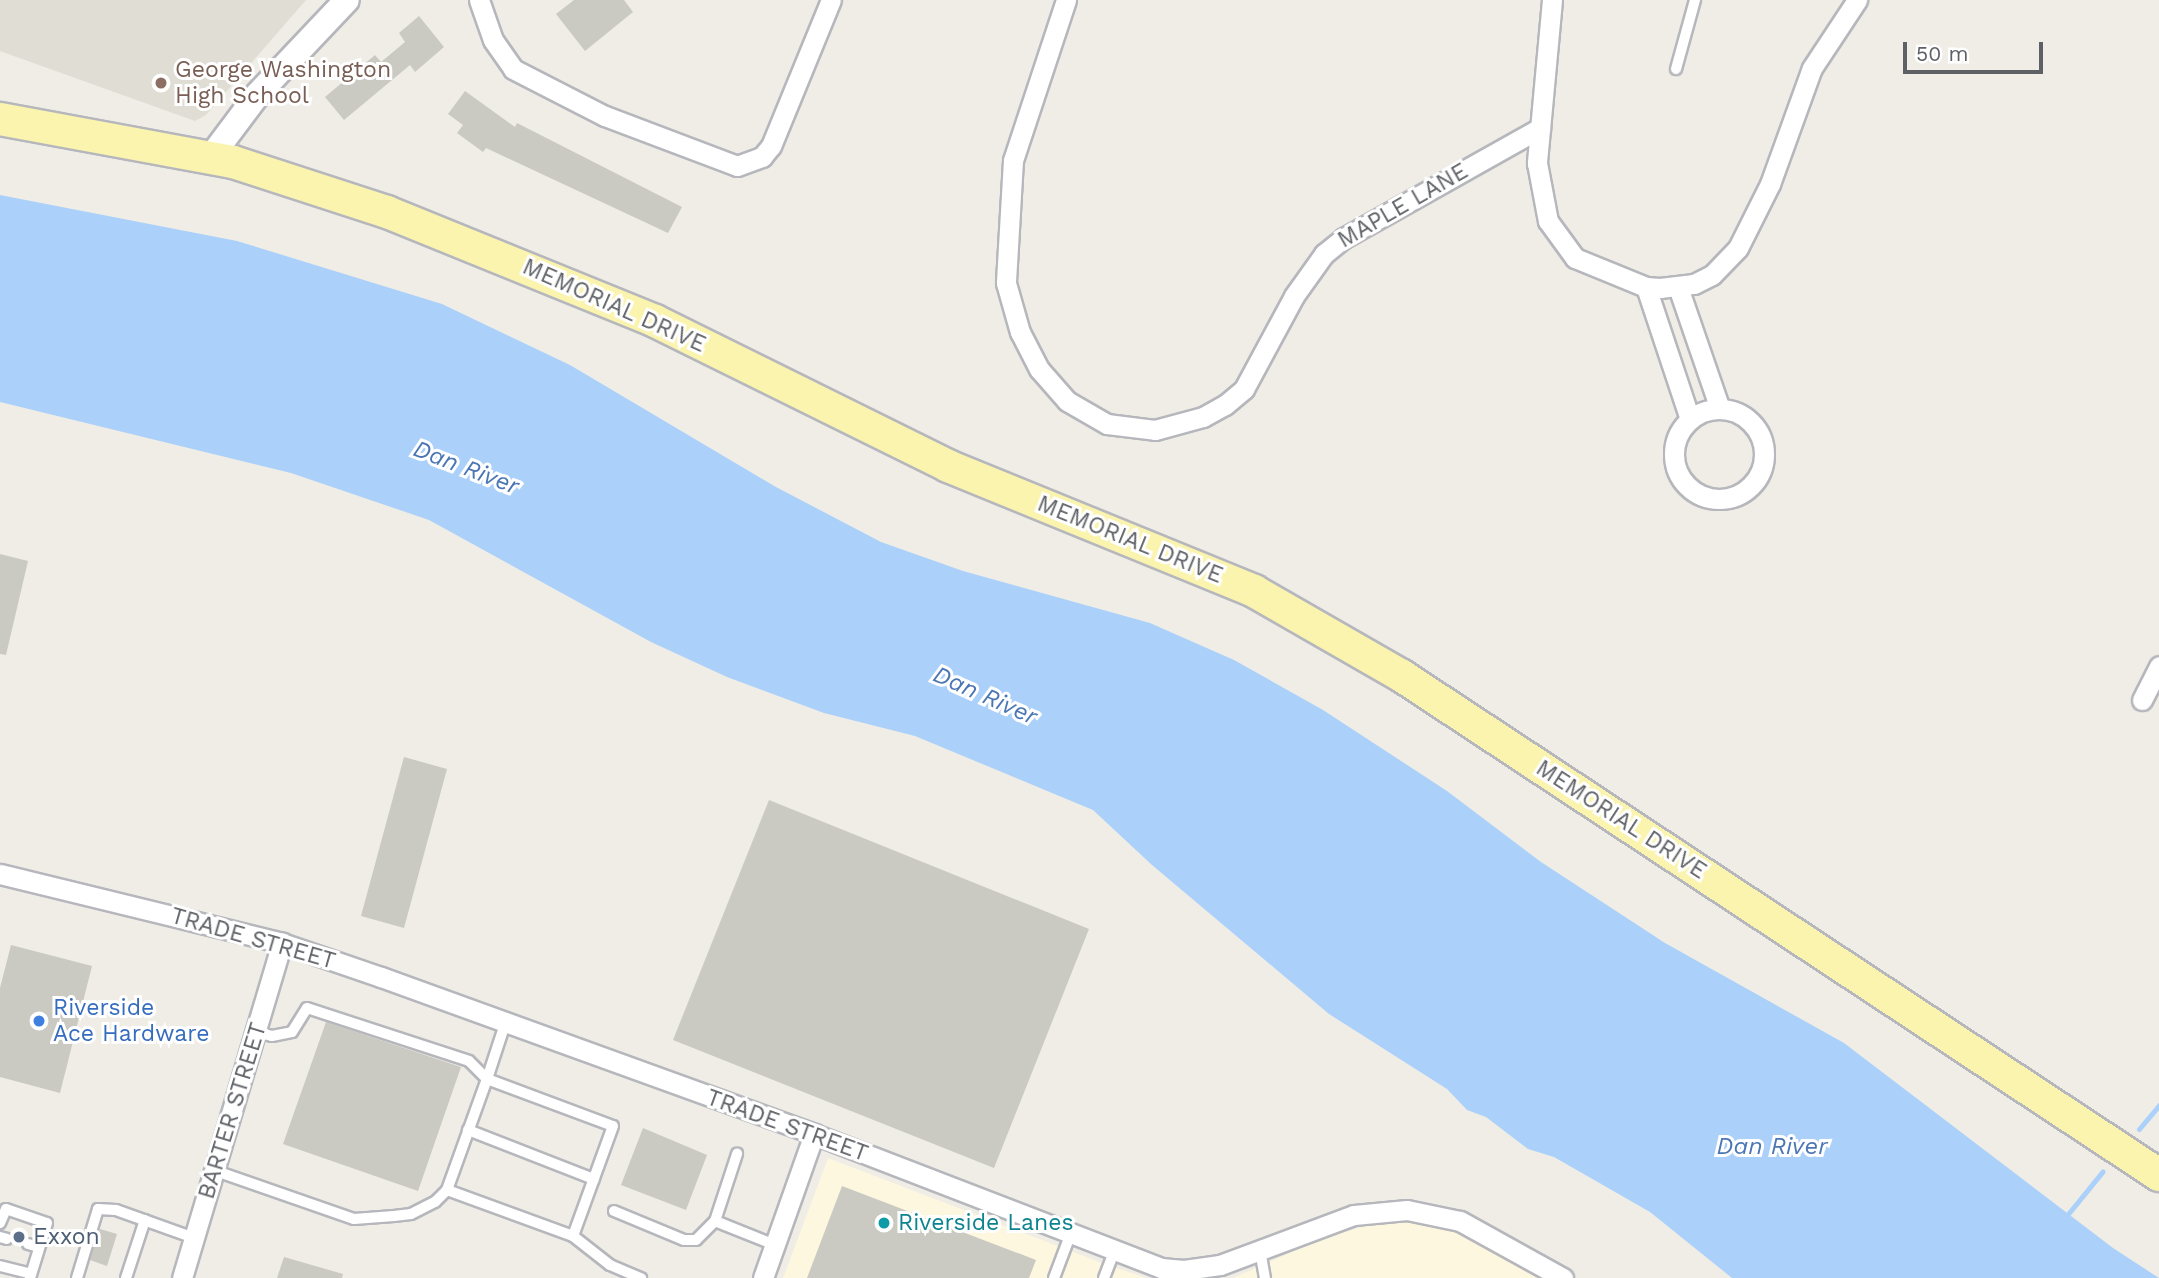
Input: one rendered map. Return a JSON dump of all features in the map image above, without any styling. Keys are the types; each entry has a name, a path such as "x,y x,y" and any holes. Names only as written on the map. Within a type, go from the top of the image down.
{"main road":[{"name":"MEMORIAL DRIVE","path":"0,118 210,158 387,212 558,280 691,338 948,466 1254,591 1402,676 2159,1175"}],"street":[{"path":"210,158 258,94 347,0"},
{"path":"479,0 493,40 513,69 605,116 694,152 737,166 762,157 771,146 831,0"},
{"name":"MAPLE LANE","path":"1066,0 1013,160 1006,283 1020,332 1039,369 1067,401 1107,424 1155,430 1191,421 1225,405 1244,389 1294,296 1324,254 1344,237 1541,128"},
{"path":"1552,0 1537,177 1541,200 1557,237 1575,258 1646,287 1678,287 1712,275 1738,248 1770,184 1812,68 1857,0"},
{"path":"1646,287 1690,419"},
{"path":"1678,287 1720,409"},
{"path":"1720,409 1747,419 1763,444 1760,473 1752,486 1733,497 1711,499 1697,494 1677,473 1675,444 1690,419 1720,409"},
{"path":"2142,700 2159,666"},
{"name":"TRADE STREET","path":"0,874 282,943 814,1134 1161,1268 1184,1270 1220,1265 1354,1215 1406,1210 1460,1221 1563,1278"},
{"name":"BARTER STREET","path":"182,1278 282,943"},
{"path":"763,1278 814,1134"}],"lane":[{"path":"1676,69 1695,0"},
{"path":"256,1032 272,1036 292,1032 307,1008 469,1060 486,1079 613,1126 573,1236"},
{"path":"216,1171 354,1219 411,1214 435,1202 447,1190 505,1024"},
{"path":"468,1130 594,1179"},
{"path":"614,1211 684,1240 696,1240 715,1221 737,1154"},
{"path":"447,1190 573,1236 610,1265 641,1278"},
{"path":"0,1223 6,1209 47,1223 34,1246 30,1276 0,1266"},
{"path":"77,1278 98,1209 116,1210 194,1238"},
{"path":"126,1278 145,1220"},
{"path":"715,1221 775,1245"},
{"path":"1054,1278 1071,1233"},
{"path":"1104,1278 1115,1250"},
{"path":"1260,1250 1265,1278"}],"shaded area":[{"name":"George Washington High School","path":"0,0 306,0 206,115 195,121 0,51"},
{"path":"828,1158 1107,1265 1147,1278 783,1278"},
{"path":"1393,1219 1457,1233 1542,1278 1233,1278 1326,1237"}],"water":[{"name":"Dan River","path":"0,195 237,241 442,304 570,365 776,487 881,542 963,571 1150,623 1234,660 1323,710 1447,791 1541,862 1665,943 1844,1043 2113,1248 2159,1278 1732,1278 1650,1212 1554,1157 1528,1149 1486,1117 1467,1110 1447,1089 1329,1014 1152,865 1093,810 915,736 824,713 727,677 651,642 429,520 291,473 0,402"}],"building":[{"path":"574,0 624,0 633,12 585,51 556,14"},
{"path":"419,16 444,47 415,72 410,65 344,120 325,97 375,55 381,62 405,42 399,33"},
{"path":"465,91 515,127 517,123 682,207 668,233 486,148 483,152 457,133 463,125 448,114"},
{"path":"0,554 28,561 6,655 0,654"},
{"path":"404,757 447,769 404,928 361,916"},
{"path":"769,800 1089,929 994,1168 673,1040"},
{"path":"11,945 92,966 60,1093 0,1077 0,988"},
{"path":"326,1022 461,1067 418,1191 283,1144"},
{"path":"643,1128 707,1155 686,1210 621,1185"},
{"name":"Riverside Lanes","path":"842,1186 1036,1260 1029,1278 807,1278"},
{"path":"100,1229 117,1234 107,1266 90,1260"},
{"path":"284,1257 343,1274 342,1278 277,1278"}],"waterway":[{"path":"2139,1129 2159,1105"},
{"path":"2068,1214 2103,1171"}],"place":[{"name":"George Washington High School","path":"161,83"},
{"name":"Riverside Ace Hardware","path":"39,1021"},
{"name":"Riverside Lanes","path":"884,1223"},
{"name":"Exxon","path":"19,1237"}]}
